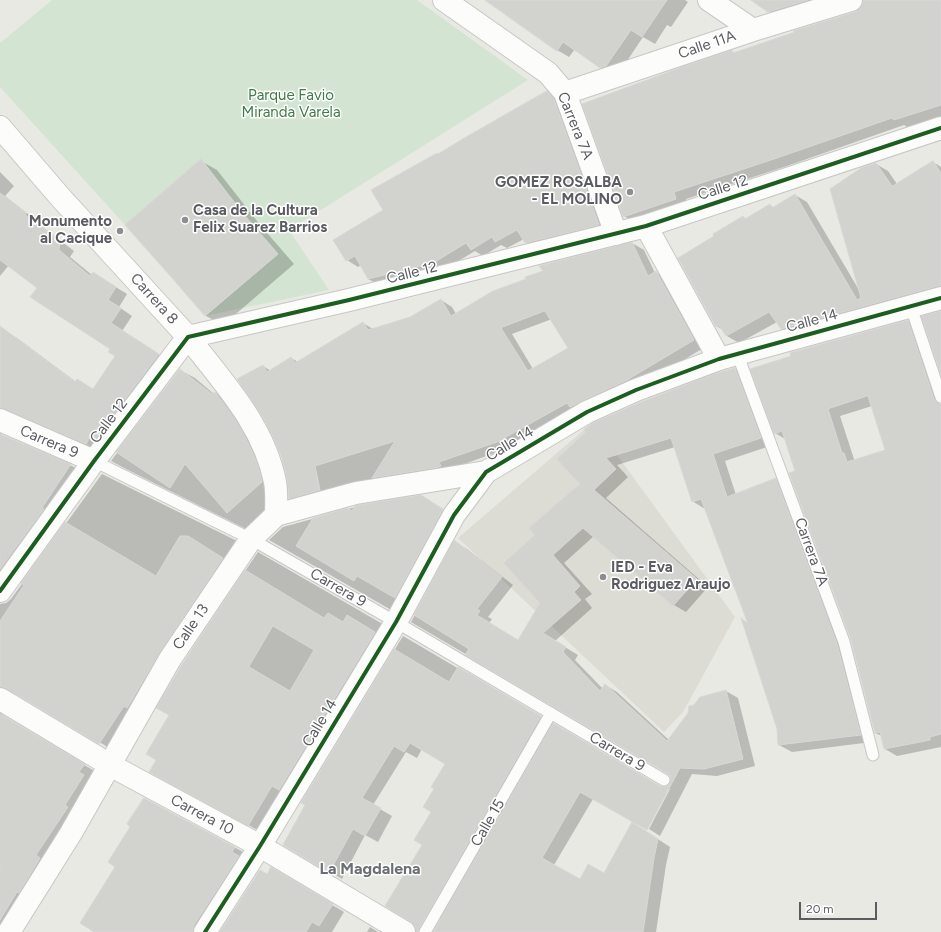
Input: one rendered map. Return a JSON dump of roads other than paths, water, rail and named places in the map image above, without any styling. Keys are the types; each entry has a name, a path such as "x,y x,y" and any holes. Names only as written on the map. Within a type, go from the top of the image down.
{"street":[{"name":"Carrera 7A","path":"444,0 548,73 565,93 616,234"},
{"path":"709,0 753,30"},
{"name":"Calle 11A","path":"565,93 753,30 851,0"},
{"name":"Carrera 8","path":"0,127 61,198 188,337 246,414 266,451 275,483 276,516"},
{"name":"Calle 12","path":"0,591 94,461 188,337 349,300 646,226 941,128"},
{"name":"Carrera 7A","path":"646,226 728,356"},
{"name":"Calle 14","path":"205,932 260,846 396,622 454,515 486,472 587,412 636,390 728,356 941,298"},
{"name":"Carrera 9","path":"0,420 94,461"},
{"name":"Calle 13","path":"9,932 71,833 170,659 251,539 276,516 356,493 486,472"},
{"name":"Carrera 10","path":"0,699 110,765 260,846 404,932"}],"lane":[{"path":"911,307 941,397"},
{"name":"Carrera 7A","path":"728,356 844,642 873,755"},
{"name":"Carrera 9","path":"94,461 251,539 396,622 664,780"},
{"name":"Calle 15","path":"425,932 550,713"}],"place":[{"name":"GOMEZ ROSALBA - EL MOLINO","path":"630,192"},
{"name":"Casa de la Cultura Felix Suarez Barrios","path":"185,220"},
{"name":"Monumento al Cacique","path":"120,231"},
{"name":"IED - Eva Rodriguez Araujo","path":"603,577"}],"district":[{"name":"La Magdalena","path":"370,869"}],"park label":[{"name":"Parque Favio Miranda Varela","path":"291,104"}]}
